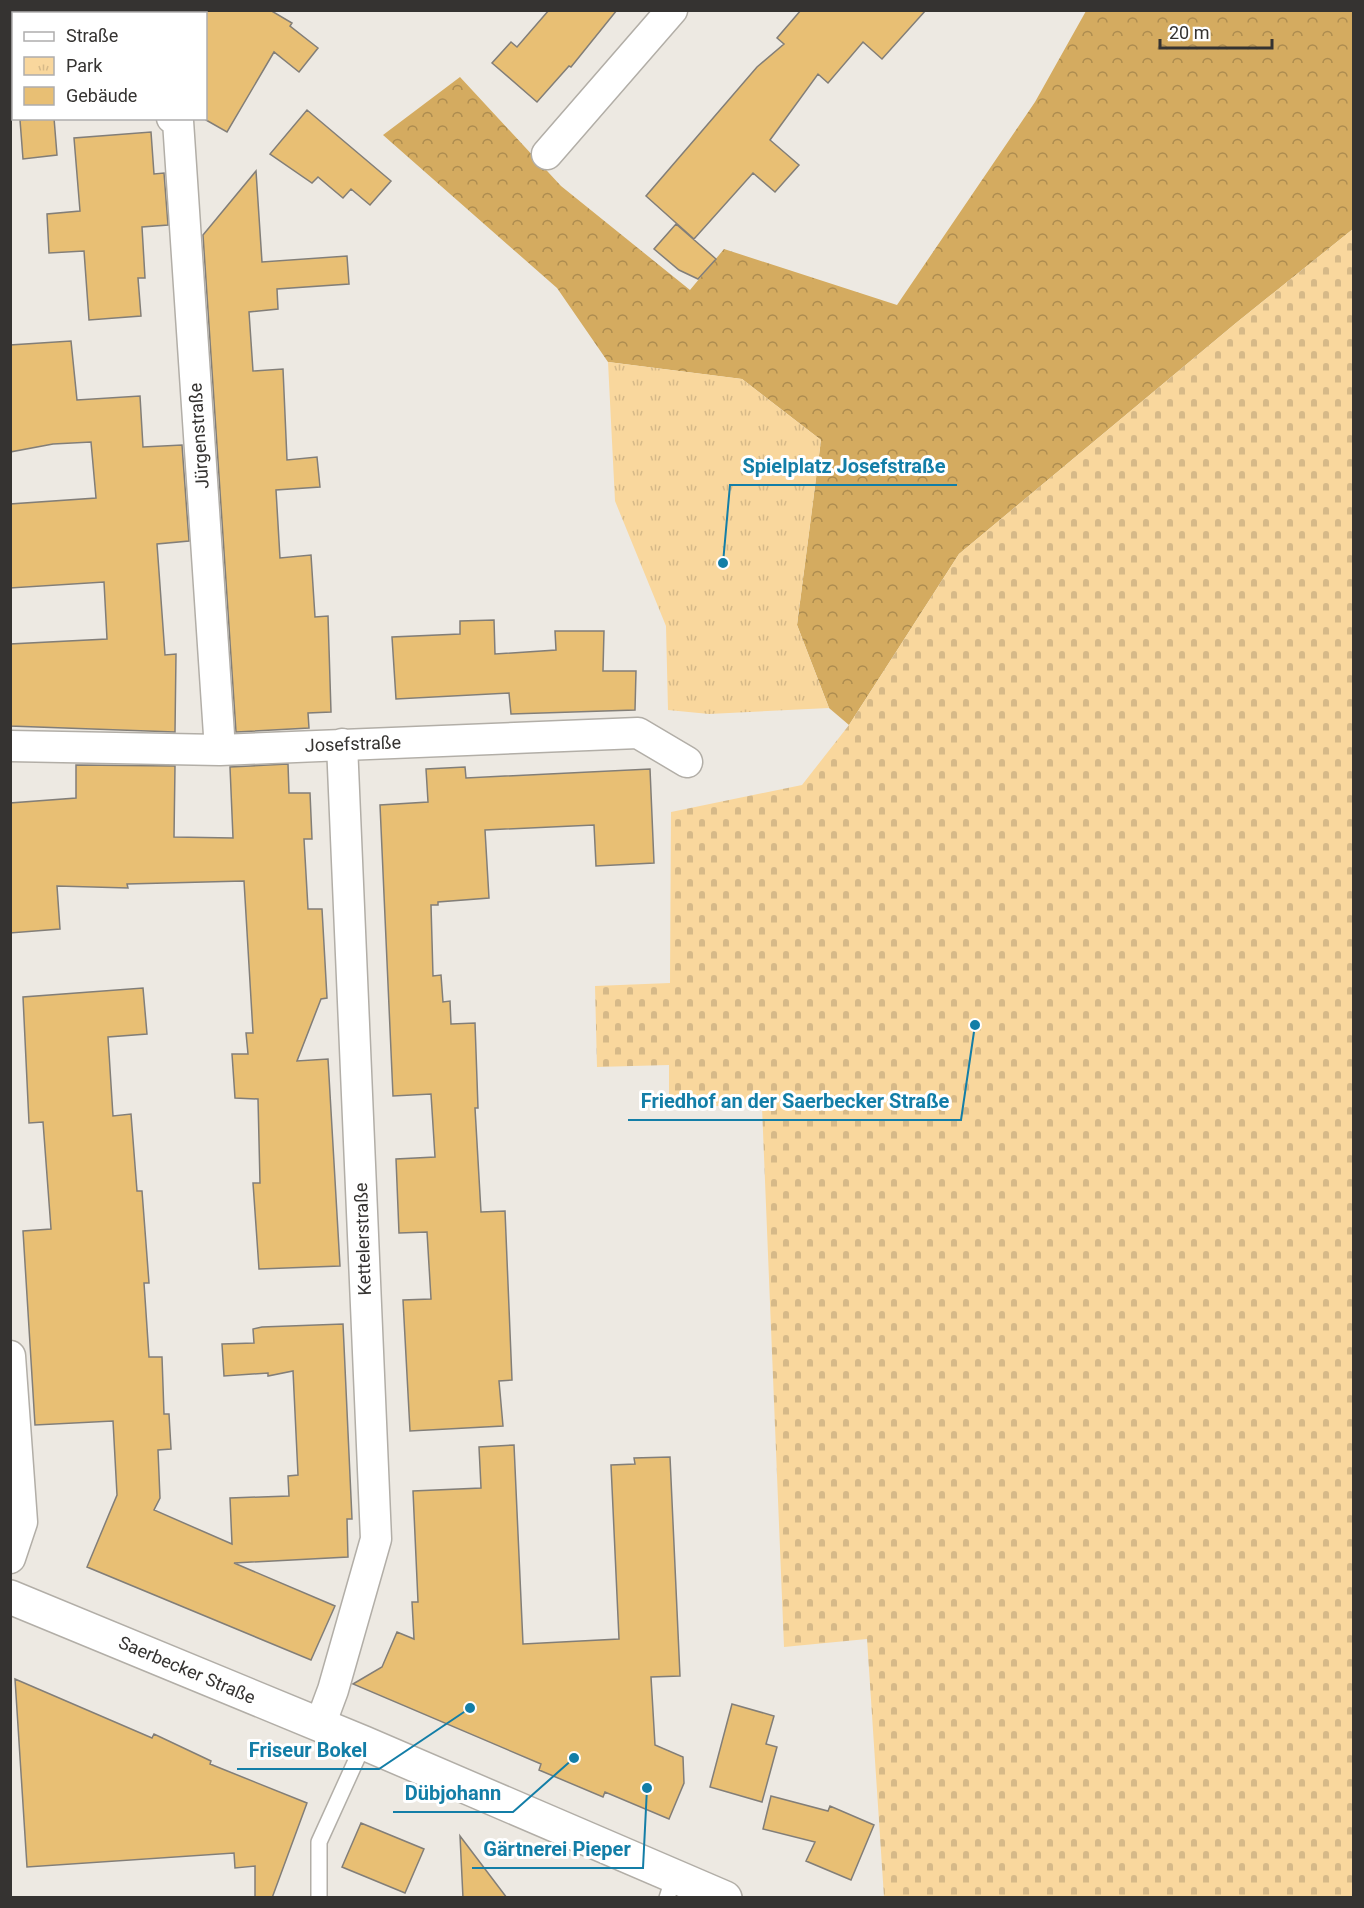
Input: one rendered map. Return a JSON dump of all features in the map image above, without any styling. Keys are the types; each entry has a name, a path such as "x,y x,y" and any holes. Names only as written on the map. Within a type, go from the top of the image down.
{"street":[{"path":"548,154 672,10"},
{"name":"Jürgenstraße","path":"175,120 220,750"},
{"name":"Josefstraße","path":"10,746 220,750 638,733 687,762"},
{"name":"Kettelerstraße","path":"320,1725 333,1690 376,1539 342,744"},
{"path":"10,1356 22,1522 10,1558"},
{"name":"Saerbecker Straße","path":"10,1597 364,1743 670,1887 725,1898"}],"lane":[{"path":"319,1898 319,1842 364,1743"}],"green space":[{"path":"1086,11 1353,11 1353,229 1236,323 959,554 849,725 829,708 797,625 821,440 742,379 608,362 557,288 383,135 460,77 561,186 690,290 724,249 897,305 1035,102"},
{"path":"1353,229 1353,1897 884,1897 867,1639 784,1647 762,1107 669,1105 669,1065 597,1067 595,986 670,983 671,812 802,785 849,725 959,554 1236,323"},
{"path":"608,362 742,379 821,440 797,625 829,708 709,714 668,710 666,626 615,501"}],"building":[{"path":"206,10 270,10 292,23 290,26 318,48 299,72 274,52 227,132 206,120"},
{"path":"549,10 617,10 571,67 569,66 537,102 492,63 511,42 517,47"},
{"path":"801,10 926,10 882,59 863,42 828,83 818,74 770,140 799,165 775,192 753,173 694,239 646,196 757,67 784,44 777,38"},
{"path":"307,110 391,181 370,205 351,189 343,198 318,177 312,183 270,154"},
{"path":"20,120 54,120 57,155 23,159"},
{"path":"151,132 154,174 164,173 168,225 142,227 145,278 138,278 141,316 89,320 84,251 49,253 47,214 80,211 74,138"},
{"path":"256,171 262,262 347,256 349,284 277,289 278,309 249,312 253,371 283,369 287,460 317,457 320,487 276,490 280,558 311,555 315,617 328,616 331,712 308,713 309,728 236,732 203,235"},
{"path":"676,224 716,259 698,279 679,270 654,249"},
{"path":"71,341 77,400 140,396 143,447 182,445 189,541 157,544 165,655 176,654 175,732 10,726 10,644 107,639 104,582 10,588 10,504 96,498 91,442 53,444 10,452 10,345"},
{"path":"494,620 495,654 556,650 555,631 604,631 603,671 636,671 635,710 511,714 509,693 396,699 392,637 460,634 460,621"},
{"path":"288,764 289,793 310,793 312,839 304,839 308,909 322,909 327,998 321,999 297,1061 328,1059 340,1266 259,1269 253,1183 260,1183 258,1099 235,1098 232,1054 248,1054 246,1033 253,1033 244,881 127,884 128,888 57,886 60,929 10,933 10,803 76,798 76,765 175,766 174,837 233,838 230,767"},
{"path":"465,767 466,778 650,769 654,863 596,866 594,825 485,830 489,898 438,902 438,905 431,905 433,976 441,975 443,1002 450,1001 451,1024 475,1023 478,1108 475,1108 481,1212 505,1211 512,1380 499,1381 503,1426 410,1431 403,1300 431,1299 427,1232 399,1233 396,1159 435,1157 431,1094 393,1096 380,805 428,802 426,769"},
{"path":"143,988 147,1034 108,1037 113,1116 131,1114 137,1191 142,1191 149,1283 144,1283 149,1357 162,1357 164,1414 169,1414 171,1449 158,1450 160,1498 154,1510 232,1544 230,1498 289,1496 288,1476 298,1475 293,1371 268,1376 268,1373 224,1376 222,1344 254,1343 253,1329 262,1327 343,1324 352,1519 347,1519 348,1557 234,1563 335,1606 311,1660 87,1567 117,1495 113,1421 35,1425 23,1231 51,1229 43,1122 29,1123 23,997"},
{"path":"514,1445 523,1644 619,1639 611,1465 635,1464 634,1458 670,1457 680,1676 651,1677 655,1745 683,1757 684,1783 669,1819 605,1792 603,1797 539,1770 541,1764 353,1684 382,1667 397,1632 414,1639 412,1602 418,1602 413,1491 481,1488 479,1447"},
{"path":"15,1679 152,1738 154,1734 211,1761 210,1764 307,1803 272,1898 255,1898 255,1866 235,1868 234,1853 27,1867"},
{"path":"732,1704 774,1716 766,1744 777,1747 762,1802 710,1787"},
{"path":"771,1796 828,1811 830,1806 874,1825 851,1880 806,1861 815,1842 763,1829"},
{"path":"361,1823 424,1849 405,1893 342,1867"},
{"path":"460,1836 507,1898 463,1898"}],"place":[{"name":"Spielplatz Josefstraße","path":"723,563"},
{"name":"Friedhof an der Saerbecker Straße","path":"975,1025"},
{"name":"Friseur Bokel","path":"470,1708"},
{"name":"Dübjohann","path":"574,1758"},
{"name":"Gärtnerei Pieper","path":"647,1788"}]}
